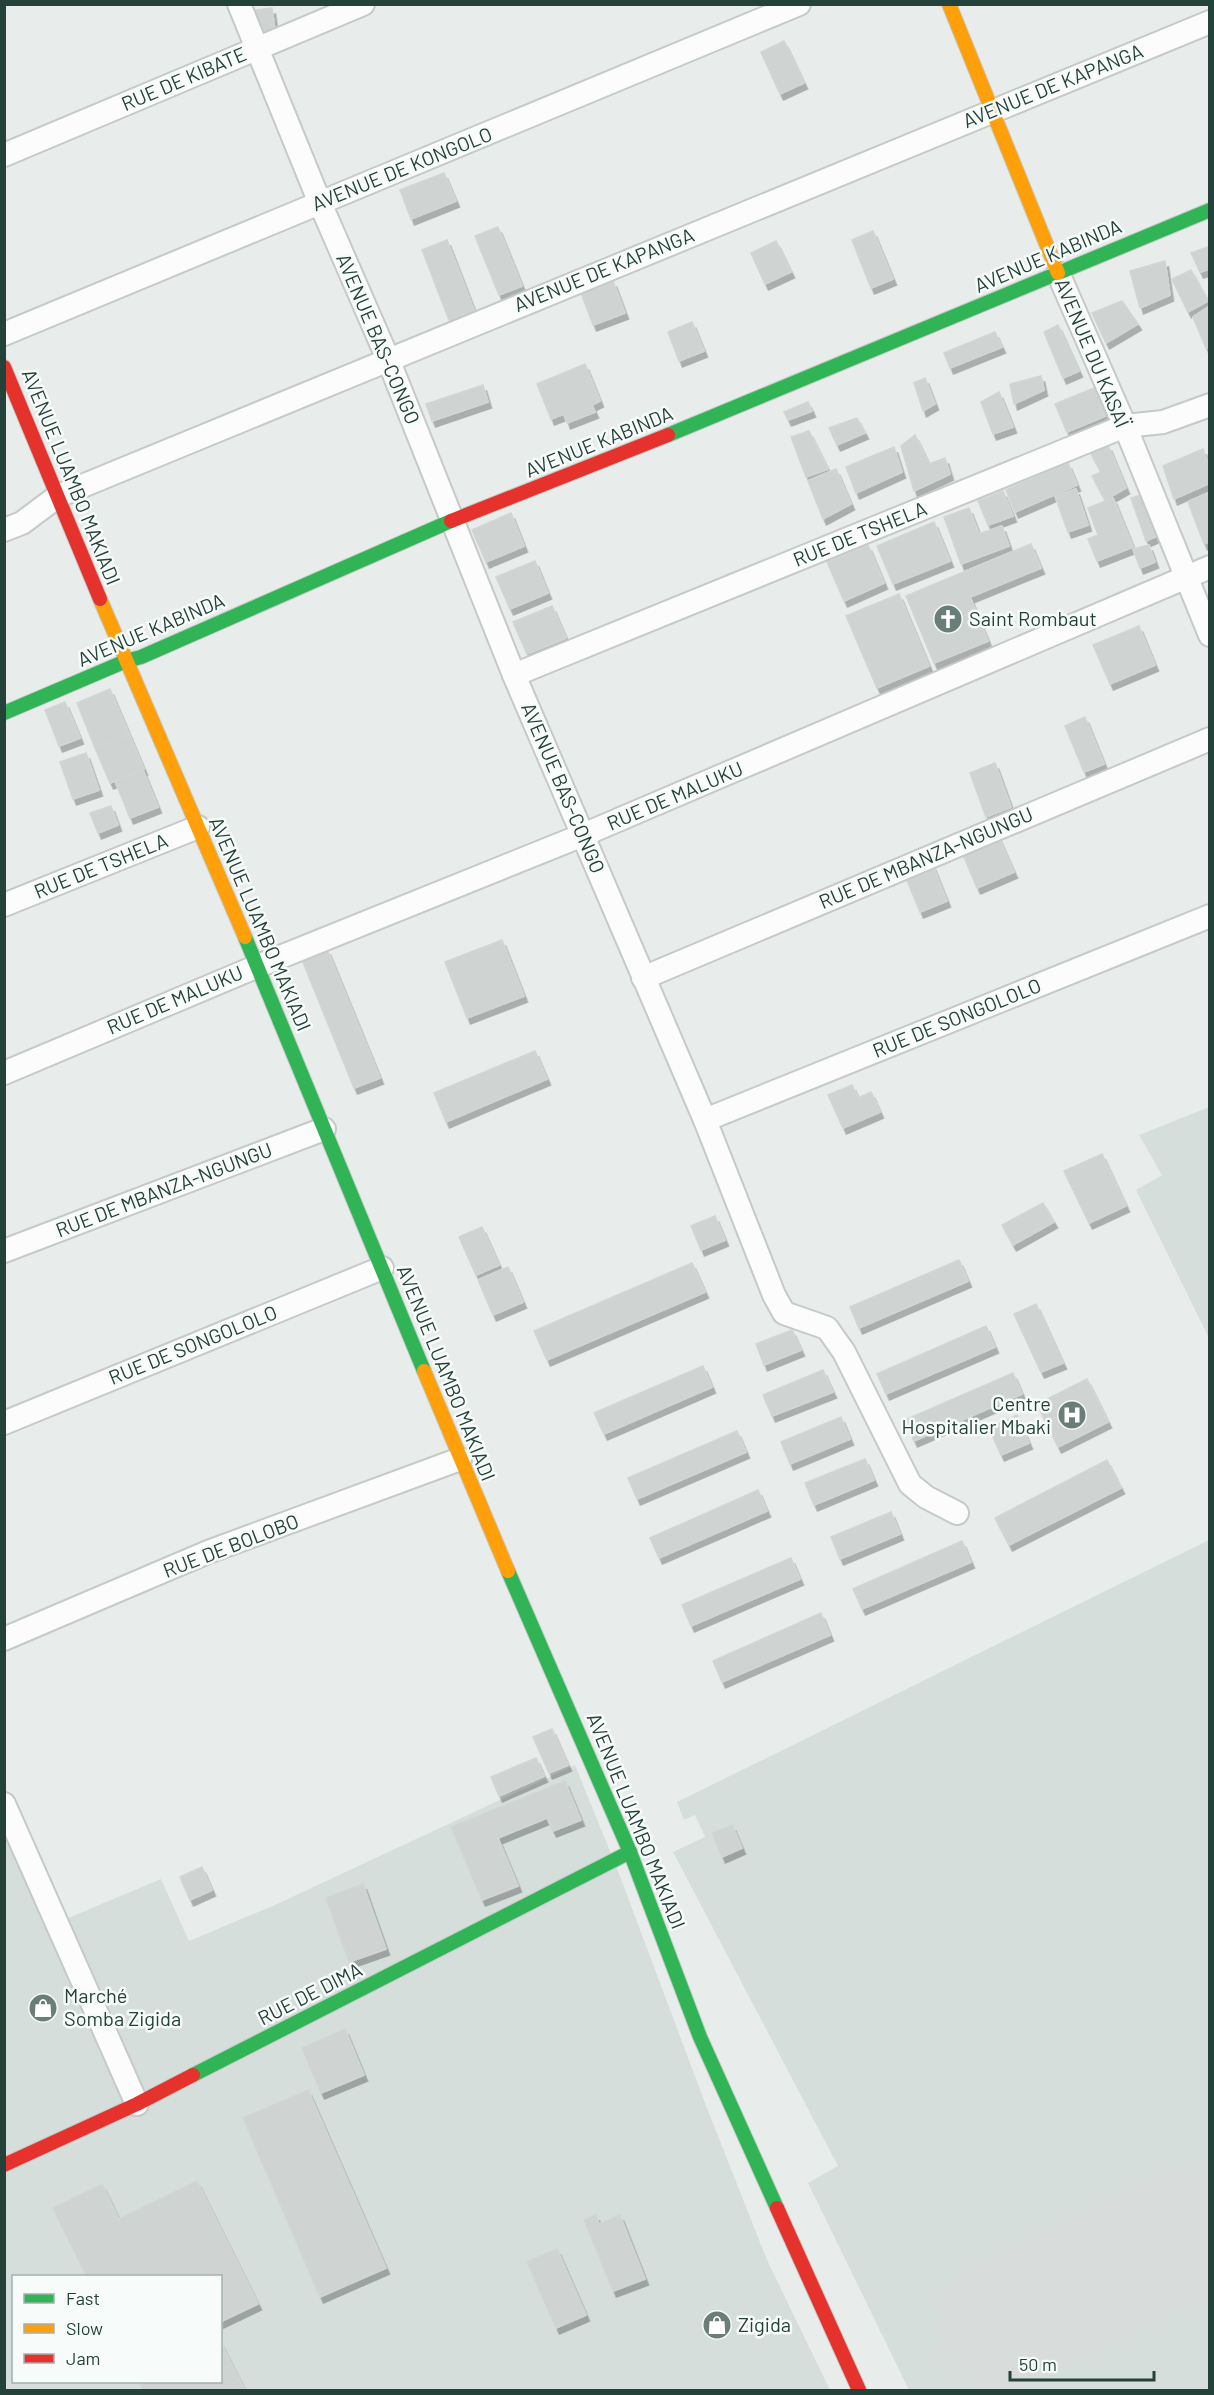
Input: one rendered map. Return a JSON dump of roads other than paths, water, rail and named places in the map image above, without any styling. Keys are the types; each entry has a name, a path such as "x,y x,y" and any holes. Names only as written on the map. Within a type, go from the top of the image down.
{"street":[{"name":"AVENUE BAS-CONGO","path":"239,4 320,203 388,359 514,675 705,1120 774,1295 784,1313 827,1328 844,1352 910,1484 926,1497 957,1513"},
{"name":"RUE DE KIBATE","path":"4,155 363,4"},
{"name":"AVENUE DE KONGOLO","path":"4,334 799,4"},
{"name":"AVENUE DU KASAÏ","path":"949,4 1058,273 1125,426 1209,635"},
{"name":"AVENUE DE KAPANGA","path":"4,530 22,523 58,496 1209,22"},
{"name":"AVENUE KABINDA","path":"4,713 126,661 141,657 452,521 749,403 1209,210"},
{"name":"AVENUE LUAMBO MAKIADI","path":"4,368 126,661 258,966 460,1459 630,1852 700,2037 859,2391"},
{"name":"RUE DE TSHELA","path":"514,675 1125,426 1162,422 1209,405"},
{"name":"RUE DE MALUKU","path":"4,1073 258,966 583,835 1209,567"},
{"name":"RUE DE MBANZA-NGUNGU","path":"643,978 1209,739"},
{"name":"RUE DE TSHELA","path":"4,905 198,826"},
{"name":"RUE DE SONGOLOLO","path":"705,1120 1209,916"},
{"name":"RUE DE MBANZA-NGUNGU","path":"4,1251 324,1129"},
{"name":"RUE DE SONGOLOLO","path":"4,1423 382,1268"},
{"name":"RUE DE BOLOBO","path":"4,1640 208,1552 460,1459"},
{"path":"4,1804 137,2104"},
{"name":"RUE DE DIMA","path":"4,2165 137,2104 630,1852"}],"place":[{"name":"Saint Rombaut","path":"948,619"},
{"name":"Centre Hospitalier Mbaki","path":"1072,1415"},
{"name":"Marché Somba Zigida","path":"43,2008"},
{"name":"Zigida","path":"717,2325"}]}
